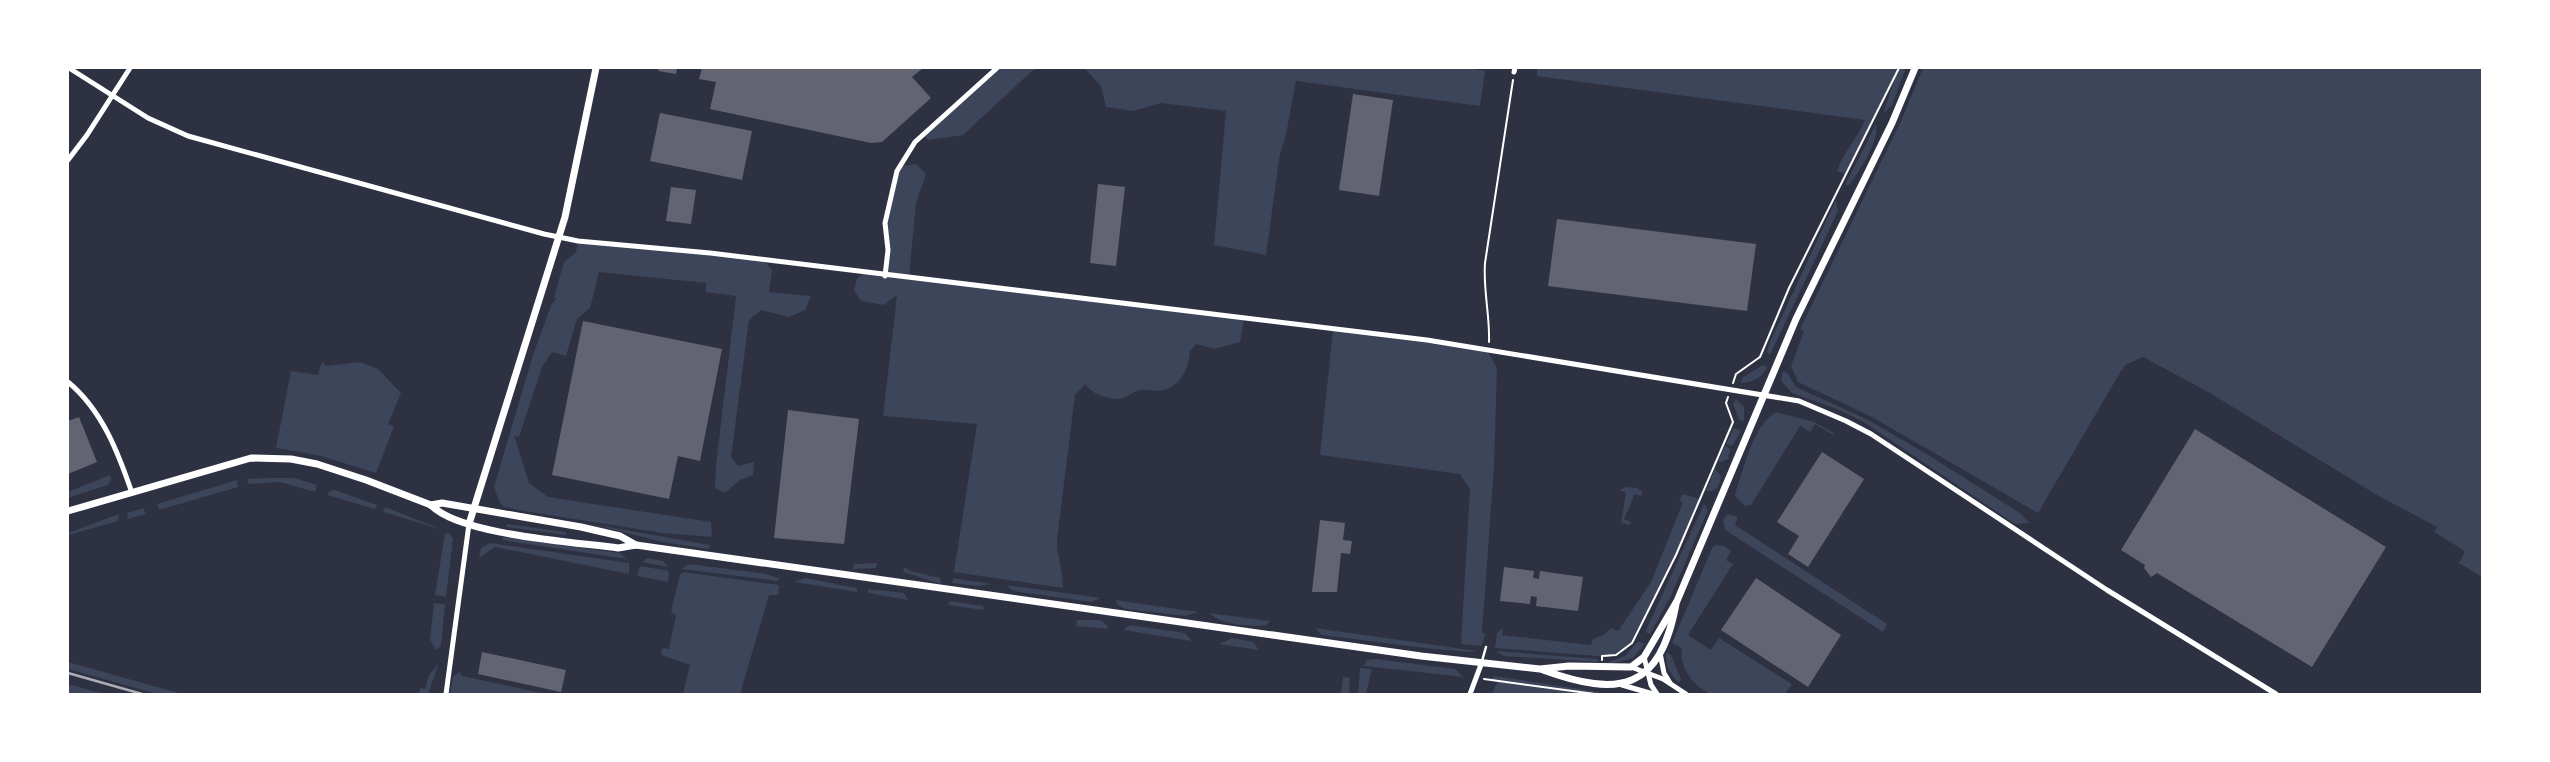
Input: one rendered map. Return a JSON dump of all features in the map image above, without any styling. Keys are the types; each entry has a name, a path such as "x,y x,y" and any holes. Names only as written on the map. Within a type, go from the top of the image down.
{"street":[{"path":"69,68 148,118 188,136 558,237 710,253 885,276 1119,302 1427,340 1488,352 1548,359 1605,371 1765,394 1799,401 1871,434 2107,590 2276,694"},
{"path":"68,160 113,96 130,68"},
{"path":"446,694 472,508 569,199 596,68"},
{"path":"885,276 888,250 885,223 897,170 920,137 997,68"},
{"path":"1631,667 1644,657 1677,601 1819,269 1892,124 1915,68"},
{"path":"68,382 82,394 98,415 119,456 132,493"},
{"path":"68,511 250,458 292,459 366,480 431,505 438,513 469,524 498,531 618,548 636,545 1421,656 1540,669 1566,678 1622,685 1652,694"},
{"path":"431,505 442,503 581,527 620,536 636,545"},
{"path":"1622,685 1646,673 1660,653 1672,627 1677,601"},
{"path":"1660,653 1664,672 1671,684"},
{"path":"1644,657 1646,673 1657,694"},
{"path":"1470,694 1482,662"},
{"path":"1540,669 1569,666 1631,667 1671,684 1686,694"}],"lane":[{"path":"1482,662 1486,647"}],"path":[{"path":"1602,656 1616,656 1627,648 1637,634 1676,555 1733,422 1726,403 1736,374 1760,357 1789,288 1898,68"},
{"path":"1488,352 1490,322 1483,282 1514,70"},
{"path":"1481,679 1595,694"}],"shaded area":[{"path":"997,68 1039,68 1032,71 963,135 928,140 923,135"},
{"path":"1084,68 1467,68 1485,71 1480,106 1296,81 1286,135 1280,153 1266,255 1214,245 1226,111 1161,103 1133,111 1106,107 1101,86"},
{"path":"1537,68 1906,68 1892,105 1883,114 1895,78 1846,174 1837,171 1865,120 1537,76"},
{"path":"1923,68 2482,68 2482,577 2459,563 2465,551 2434,532 2437,527 2377,495 2210,393 2143,357 2127,364 2121,371 2038,513 1872,417 1798,382 1791,366 1804,331 1800,329 1901,121"},
{"path":"1876,124 1875,138 1868,156 1849,185 1845,185"},
{"path":"916,164 926,174 916,203 909,278 1244,318 1240,342 1214,349 1196,344 1190,351 1183,375 1170,388 1161,391 1138,391 1119,399 1100,395 1091,391 1085,384 1075,395 1057,540 1063,588 954,572 977,424 883,416 897,295 884,305 861,301 854,291 857,278 865,273 885,276 888,250 885,223 900,166"},
{"path":"1836,200 1838,211 1770,355 1767,352 1769,344"},
{"path":"578,241 764,261 772,270 769,292 811,296 805,310 789,317 761,310 749,320 731,457 738,466 754,462 753,475 740,480 725,493 715,488 716,465 736,296 706,292 706,283 599,272 590,308 577,319 566,356 552,352 542,367 519,437 514,435 529,483 548,497 711,522 712,537 663,533 524,511 504,507 500,503 494,487 533,355 552,303 554,303 556,298 554,297 564,262 576,252"},
{"path":"1333,330 1427,340 1488,352 1497,368 1494,466 1482,633 1485,634 1482,646 1461,644 1470,489 1460,474 1320,455"},
{"path":"322,361 326,366 360,362 378,369 401,393 388,424 394,426 376,473 321,456 276,448 291,371 318,375"},
{"path":"1763,365 1767,367 1760,377 1741,383 1742,378"},
{"path":"1783,371 1788,374 1796,387 1868,420 1925,453 2020,513 2029,523 2015,524 1862,421 1837,409 1792,393 1781,381"},
{"path":"1736,399 1744,407 1744,421 1739,420 1733,404"},
{"path":"1776,412 1814,422 1834,433 1833,435 1815,424 1810,432 1800,426 1751,505 1745,506 1735,496 1747,456 1761,426"},
{"path":"1734,428 1741,431 1732,446 1726,444"},
{"path":"1725,446 1731,449 1728,457 1730,458 1721,462 1718,461"},
{"path":"1715,469 1721,476 1720,482 1715,490 1706,491"},
{"path":"110,475 111,480 108,485 68,498 68,492"},
{"path":"295,478 317,485 315,492 280,482 248,484 247,479"},
{"path":"237,480 238,487 159,510 157,504"},
{"path":"1626,487 1637,488 1643,492 1641,496 1635,494 1624,519 1631,522 1630,525 1621,523 1626,492 1619,490"},
{"path":"335,490 377,505 375,509 327,495 330,491"},
{"path":"1683,494 1700,499 1676,555 1627,649 1610,657 1495,648 1497,633 1503,628 1502,635 1591,645 1593,639 1603,635 1611,628 1618,631 1651,582 1683,502 1679,500"},
{"path":"1704,504 1708,510 1670,598 1650,634 1645,632"},
{"path":"385,507 443,530 383,512"},
{"path":"143,508 146,514 128,519 127,513"},
{"path":"119,514 118,521 68,535 68,533"},
{"path":"1728,514 1738,517 1735,525 1887,624 1883,632 1725,530 1723,519"},
{"path":"507,524 566,532 566,535 506,527"},
{"path":"592,524 710,545 709,549 662,542"},
{"path":"445,533 450,534 453,539 446,597 435,595"},
{"path":"503,537 620,553 627,559 502,540"},
{"path":"490,543 629,563 629,574 495,547 479,558 481,548"},
{"path":"1715,545 1724,546 1731,551 1726,560 1733,564 1688,635 1711,650 1719,638 1792,684 1785,694 1735,696 1716,695 1704,691 1693,681 1685,669 1682,648 1672,643 1712,548"},
{"path":"647,558 663,561 668,567 642,562"},
{"path":"877,563 876,568 853,569 854,564"},
{"path":"689,564 767,574 778,578 779,581 681,569"},
{"path":"640,566 669,571 668,582 637,576"},
{"path":"904,567 910,571 940,578 941,584 903,572"},
{"path":"683,572 779,585 778,595 769,595 740,694 683,694 690,665 661,655 662,648 669,649 676,615 671,612 680,574"},
{"path":"805,578 857,588 857,592 794,582"},
{"path":"953,578 991,584 978,586 952,583"},
{"path":"1006,585 1101,598 1091,602 1013,591"},
{"path":"868,589 904,593 908,600 868,593"},
{"path":"1115,600 1198,612 1185,616 1126,609 1118,605"},
{"path":"950,601 983,606 984,610 948,605"},
{"path":"434,603 445,604 441,646 436,650 430,640"},
{"path":"1209,613 1270,621 1267,625 1252,626 1228,623"},
{"path":"1077,620 1101,620 1108,626 1107,629 1076,626"},
{"path":"1130,625 1185,633 1192,641 1123,630"},
{"path":"1315,628 1477,651 1424,648 1322,635"},
{"path":"1232,638 1253,642 1259,650 1219,644"},
{"path":"1638,641 1645,644 1633,658 1610,664 1609,662 1625,656"},
{"path":"1496,651 1598,659 1598,662 1504,656"},
{"path":"1666,652 1671,655 1681,679 1679,683 1669,669 1666,661"},
{"path":"1376,659 1455,669 1463,677 1364,666 1367,660"},
{"path":"68,662 182,694 157,694 68,669"},
{"path":"439,663 428,694 419,694 420,688 425,689 429,675"},
{"path":"1360,668 1372,669 1366,694 1358,694"},
{"path":"459,672 463,676 546,694 450,694 453,677"},
{"path":"1495,676 1599,692 1599,694 1492,694 1498,681 1489,680"},
{"path":"1343,677 1350,678 1349,694 1341,694"},
{"path":"68,684 104,694 68,694"}],"building":[{"path":"659,68 677,68 676,74 658,71"},
{"path":"702,68 923,68 912,77 931,98 882,142 871,143 710,109 716,82 699,79"},
{"path":"1353,94 1393,100 1379,196 1339,190"},
{"path":"660,113 752,131 742,180 650,161"},
{"path":"1098,184 1125,187 1116,266 1090,263"},
{"path":"671,187 696,190 691,224 666,221"},
{"path":"1557,219 1756,244 1747,311 1548,286"},
{"path":"583,321 722,349 700,461 678,456 669,499 552,475"},
{"path":"788,410 859,419 844,544 774,538"},
{"path":"79,417 97,462 68,474 68,421"},
{"path":"2195,429 2386,547 2312,667 2157,573 2151,577 2144,568 2145,565 2121,550"},
{"path":"1822,452 1864,479 1808,567 1788,554 1799,536 1777,522"},
{"path":"1320,520 1345,523 1343,540 1352,541 1350,554 1341,553 1337,592 1312,592"},
{"path":"1504,567 1534,571 1533,578 1539,579 1540,571 1583,577 1578,611 1536,606 1537,597 1531,596 1530,604 1500,601"},
{"path":"1756,578 1841,635 1808,687 1721,630"},
{"path":"482,652 566,670 561,692 478,674"}],"railway":[{"path":"68,673 142,694"}]}
